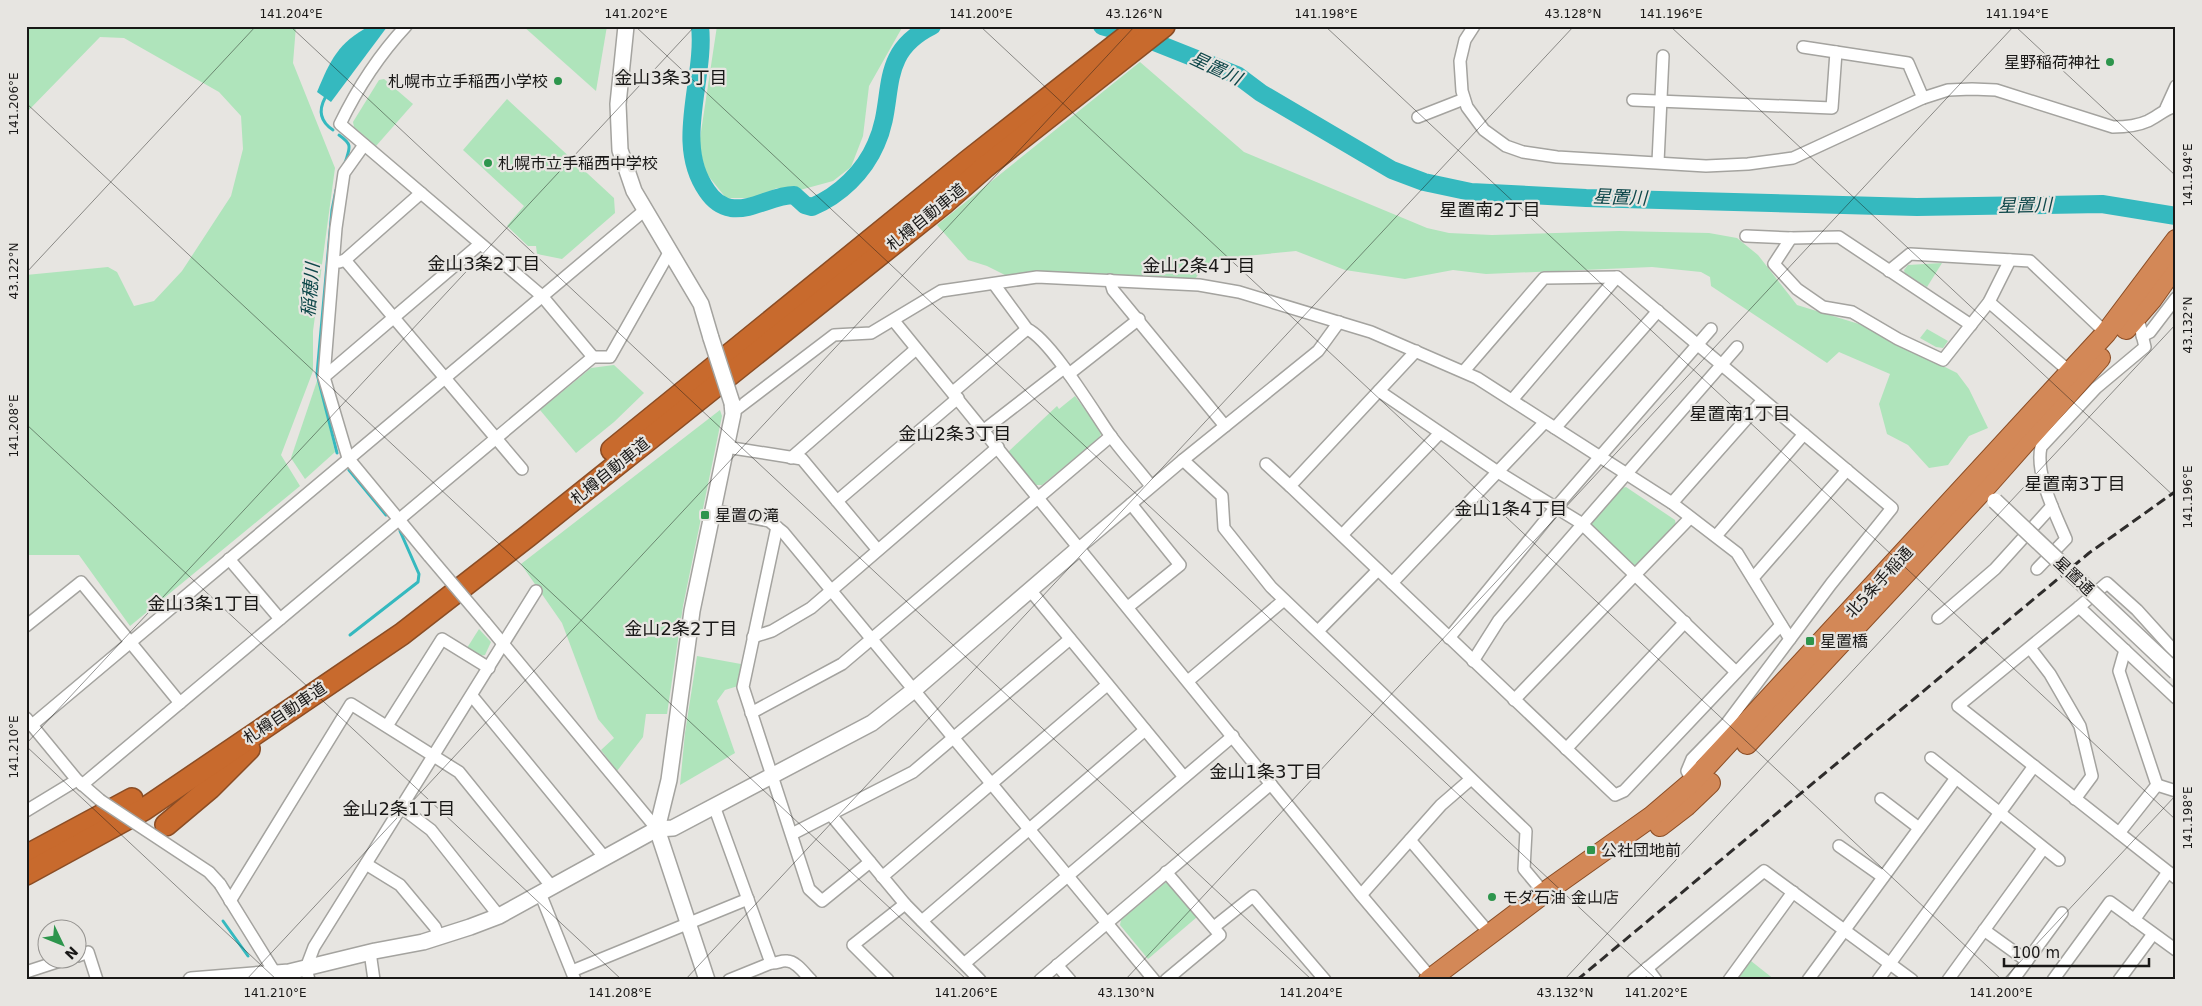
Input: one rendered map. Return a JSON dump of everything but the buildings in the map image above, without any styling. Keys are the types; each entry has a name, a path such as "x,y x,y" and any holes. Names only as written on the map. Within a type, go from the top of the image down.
{"highway":[{"name":"札樽自動車道","path":"26,874 143,810 402,634 528,536 943,204 977,164 1140,26"},
{"name":"札樽自動車道","path":"26,856 132,799 250,726 395,622 977,164 1164,26"},
{"name":"北5条手稲通","path":"1436,979 1660,827 1983,491 2132,324 2172,254"},
{"name":"北5条手稲通","path":"1983,491 2070,372 2106,333 2132,324"},
{"path":"166,825 210,788 284,714"},
{"name":"北5条手稲通","path":"1436,979 1490,934 1544,893 1651,817 1697,787"}],"street":[{"path":"406,26 392,41 354,95 340,124 542,296 593,357"},
{"path":"626,26 618,104 620,150 634,191 701,304 732,407 726,447 692,611 669,780 657,830"},
{"path":"1474,26 1465,40 1460,60 1464,99 1467,107 1484,130 1506,146 1523,152 1558,157 1706,166 1748,164 1793,158 1923,98 1948,90 1996,90 2113,127 2130,127 2171,107 2176,86"},
{"path":"1803,47 1908,63 1923,98"},
{"path":"1633,100 1832,108 1836,52"},
{"path":"1658,162 1663,56"},
{"path":"1418,117 1464,99"},
{"path":"364,145 344,173 333,264 324,377 348,458 657,830 706,980"},
{"path":"333,264 345,260 421,193"},
{"path":"275,973 220,884 209,872 100,800 79,782 29,722 130,642 646,210"},
{"path":"1746,236 1791,238 1839,237 1971,325"},
{"path":"1791,238 1774,264 1796,289 1823,307 1852,312 1898,339 1943,360 1989,302 2010,260"},
{"path":"324,377 480,244"},
{"path":"27,808 79,782 180,703 593,357 610,357 670,251"},
{"path":"1889,271 1910,254 2030,261 2106,333"},
{"path":"345,260 395,316 522,469"},
{"path":"732,407 834,335 871,333 894,321 941,291 1037,277 1199,285 1239,292 1371,332 1464,371 1512,400 1672,503 1737,553 1790,639"},
{"path":"1512,400 1617,277"},
{"path":"1464,371 1544,278 1617,277 1892,508 1831,584 1727,723 1692,759 1687,771 1697,787"},
{"path":"1110,280 1113,290 1139,319 1225,426"},
{"path":"994,284 1027,329 1034,332 1066,371 1111,436 1151,486"},
{"path":"2132,324 2150,332 2176,298"},
{"path":"1989,302 2070,372"},
{"path":"1555,428 1658,311"},
{"path":"984,430 1139,319"},
{"path":"894,321 1362,895 1436,979"},
{"path":"191,980 275,973 308,974 370,952 439,937 499,916 657,830 673,828 872,723 914,690 1151,486 1318,351 1339,322"},
{"path":"2037,569 2066,539 2052,506 2038,460 2040,448 2096,388 2145,347 2132,324"},
{"path":"837,501 1027,329"},
{"path":"1449,638 1557,506 1712,329"},
{"path":"1473,661 1499,620 1625,473 1737,347"},
{"path":"792,458 916,349"},
{"path":"1290,486 1416,351"},
{"path":"1379,391 1439,434 1582,523 1736,672"},
{"path":"1672,503 1763,400"},
{"path":"1392,583 1544,422"},
{"path":"1342,535 1439,434"},
{"path":"1716,536 1804,434"},
{"path":"751,713 842,664 1111,436"},
{"path":"726,447 802,459 878,549"},
{"path":"753,637 772,631 811,608 998,447"},
{"path":"1183,460 1222,496 1224,528 1271,587 1526,831 1524,870 1544,893"},
{"path":"1266,464 1615,795 1624,791 1781,625"},
{"path":"1753,578 1847,470"},
{"name":"星置通","path":"1983,491 2176,672"},
{"path":"1128,607 1180,565 1131,504"},
{"path":"1938,618 1995,569 2052,506"},
{"path":"713,510 769,521 777,527 1030,828 1154,980"},
{"path":"1514,700 1690,518"},
{"path":"777,527 743,687 809,889 822,901 870,862"},
{"path":"229,559 280,620"},
{"path":"1318,631 1378,570"},
{"path":"26,626 81,582 180,703"},
{"path":"2134,920 2172,875 1958,706 2107,583 2137,610 2176,653"},
{"path":"1030,590 1184,777"},
{"path":"308,974 314,947 536,591"},
{"path":"1188,681 1284,600"},
{"path":"2079,607 2176,698"},
{"path":"1566,749 1685,622"},
{"path":"387,726 442,639 489,668"},
{"path":"792,834 913,772 1070,639"},
{"path":"2030,648 2050,674 2080,726 2092,776 2075,799"},
{"path":"2125,650 2119,670 2157,785"},
{"path":"882,876 1107,685"},
{"path":"472,696 605,858"},
{"path":"230,901 350,704 435,755 459,772 546,890 574,976 687,923 748,899"},
{"path":"922,920 1145,730"},
{"path":"965,964 1233,736"},
{"path":"1931,758 2059,860"},
{"path":"1878,980 2034,766"},
{"path":"1808,980 1956,778"},
{"path":"1362,895 1441,805 1471,779"},
{"path":"1040,980 1271,784"},
{"path":"2157,785 2176,790"},
{"path":"2119,834 2157,785"},
{"path":"1880,799 1919,828"},
{"path":"714,806 771,963"},
{"path":"402,808 431,830 499,916"},
{"path":"832,815 905,904 980,980"},
{"path":"1410,840 1490,934"},
{"path":"1840,846 1883,877"},
{"path":"1948,980 2043,849"},
{"path":"366,864 400,885 434,927 439,937"},
{"path":"1633,980 1764,871 1912,980"},
{"path":"1166,872 1220,935 1166,980"},
{"path":"1730,980 1793,892"},
{"path":"1214,927 1253,896 1325,980"},
{"path":"2054,980 2110,902 2176,950"},
{"path":"888,980 853,945 905,904"},
{"path":"2014,980 2062,913"},
{"path":"1984,930 2027,961"},
{"path":"2120,980 2153,934"},
{"path":"88,952 97,980"},
{"path":"370,952 374,980"},
{"path":"728,980 771,963 777,964 785,960 793,962 799,975 811,980"},
{"path":"1057,965 1070,980"},
{"path":"26,972 38,968"},
{"path":"1647,968 1656,980"}],"green space":[{"path":"26,26 296,26 293,63 335,168 313,331 313,371 281,455 300,486 130,626 79,555 26,555 26,275 108,267 117,272 134,306 154,301 182,271 231,196 243,149 241,116 219,92 124,38 100,37 26,113"},
{"path":"523,26 607,26 596,91"},
{"path":"717,26 903,26 869,86 863,136 851,167 833,181 800,190 777,188 753,198 726,198 706,173 699,145"},
{"path":"1140,62 1244,152 1427,228 1449,233 1492,235 1619,231 1709,233 1737,238 1758,255 1797,305 1859,324 1957,373 1969,389 1988,428 1969,436 1948,465 1929,468 1908,445 1887,434 1879,404 1890,374 1839,352 1827,363 1711,286 1710,277 1701,272 1652,267 1486,274 1453,270 1405,279 1345,270 1296,251 1246,256 1204,266 1193,282 1011,278 987,266 968,260 937,225"},
{"path":"384,79 413,104 376,146 354,127 353,122 379,80"},
{"path":"507,99 614,198 615,213 562,259 537,254 536,246 528,246 507,226 524,206 463,150"},
{"path":"1942,263 1927,287 1905,274 1904,270 1908,265"},
{"path":"1927,329 1948,341 1943,348 1936,347 1920,338"},
{"path":"614,365 644,393 614,422 576,453 540,410 591,368"},
{"path":"318,378 335,452 305,479 291,458"},
{"path":"1075,396 1102,432 1099,438 1042,485 1036,485 1008,452 1057,406 1059,409"},
{"path":"720,410 722,416 683,606 667,714 646,714 643,737 617,771 601,750 614,738 598,719 562,623 521,564"},
{"path":"1626,487 1675,520 1676,525 1636,566 1632,566 1591,524 1622,488"},
{"path":"479,629 491,642 485,655 479,656 467,648"},
{"path":"697,656 741,664 738,686 725,690 717,701 735,753 680,785 685,733"},
{"path":"1165,883 1169,883 1197,917 1148,959 1120,925 1121,920"},
{"path":"1751,961 1775,980 1737,980"}],"water":[{"path":"370,26 387,27 331,102 317,92 326,71 336,53 350,39"}],"waterway":[{"name":"星置川","path":"700,26 701,46 691,132 692,152 697,172 707,191 717,202 731,208 747,207 778,197 794,195 805,205 812,207 832,196 850,182 865,164 876,144 886,110 891,78 902,50 914,37 932,26"},
{"name":"星置川","path":"1102,26 1144,38 1237,75 1261,93 1392,170 1424,182 1471,192 1586,198 1917,207 2102,204 2176,216"},
{"name":"稲穂川","path":"325,98 321,112 323,120 333,130"},
{"name":"稲穂川","path":"339,135 347,141 349,147 345,163"},
{"name":"稲穂川","path":"336,190 332,210 317,374 337,453"},
{"name":"稲穂川","path":"349,470 386,515"},
{"name":"稲穂川","path":"350,635 418,582 419,574 400,531"},
{"name":"稲穂川","path":"223,921 248,956"}],"railway":[{"path":"1577,980 2089,553 2176,491"}],"place":[{"name":"星野稲荷神社","path":"2110,62"},
{"name":"札幌市立手稲西小学校","path":"558,81"},
{"name":"札幌市立手稲西中学校","path":"488,163"},
{"name":"星置の滝","path":"705,515"},
{"name":"星置橋","path":"1810,641"},
{"name":"公社団地前","path":"1591,850"},
{"name":"モダ石油 金山店","path":"1492,897"}],"district":[{"name":"金山3条3丁目","path":"671,77"},
{"name":"星置南2丁目","path":"1490,209"},
{"name":"金山3条2丁目","path":"484,263"},
{"name":"金山2条4丁目","path":"1199,265"},
{"name":"星置南1丁目","path":"1740,413"},
{"name":"金山2条3丁目","path":"955,433"},
{"name":"星置南3丁目","path":"2075,483"},
{"name":"金山1条4丁目","path":"1511,508"},
{"name":"金山3条1丁目","path":"204,603"},
{"name":"金山2条2丁目","path":"681,628"},
{"name":"金山1条3丁目","path":"1266,771"},
{"name":"金山2条1丁目","path":"399,808"}]}
